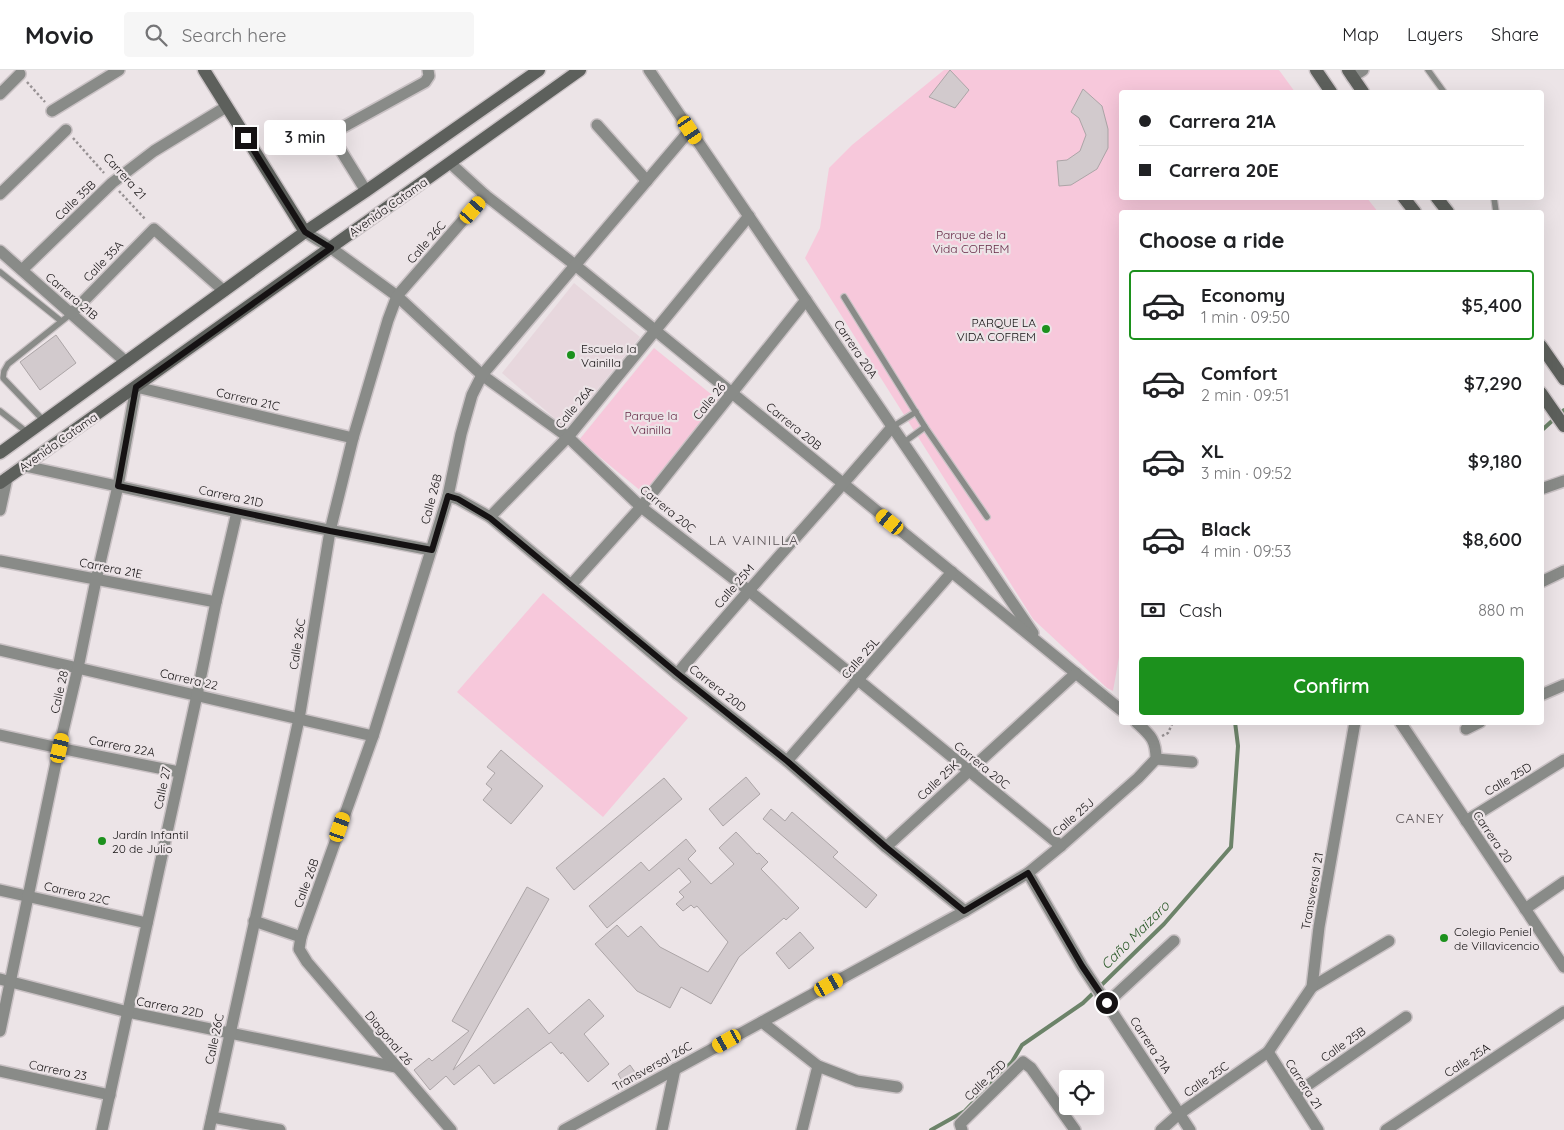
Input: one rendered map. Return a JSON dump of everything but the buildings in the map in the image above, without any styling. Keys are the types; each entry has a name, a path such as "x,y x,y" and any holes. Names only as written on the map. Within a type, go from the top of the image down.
{"main road":[{"path":"204,70 305,232"},
{"name":"Avenida Catama","path":"0,453 305,232 539,70"},
{"name":"Avenida Catama","path":"4,481 580,70"},
{"path":"1316,70 1330,90"},
{"path":"1354,72 1363,90"},
{"path":"1406,200 1413,210"},
{"path":"1439,200 1446,210"},
{"path":"1544,350 1564,379"},
{"path":"1544,397 1564,426"}],"street":[{"path":"52,111 119,70"},
{"path":"366,191 335,141 334,135 336,131 426,82 429,76 428,70"},
{"name":"Carrera 20A","path":"649,70 1040,643"},
{"path":"0,94 20,74"},
{"name":"Calle 35B","path":"22,270 112,183 154,151 226,107"},
{"path":"597,125 647,181"},
{"path":"0,194 66,130"},
{"name":"Calle 26B","path":"301,937 373,736 448,496 461,434 472,396 482,375 690,130"},
{"name":"Carrera 20B","path":"450,163 485,195 575,265 1119,708"},
{"name":"Calle 26C","path":"209,1130 299,719 330,531 353,438 397,296 485,195"},
{"name":"Calle 26A","path":"490,518 568,437 749,216"},
{"path":"154,229 224,291"},
{"name":"Calle 35A","path":"72,313 154,229"},
{"name":"Carrera 20C","path":"305,232 331,248 397,296 482,375 568,437 642,507 748,590 1061,846"},
{"name":"Carrera 21B","path":"0,251 126,362"},
{"name":"Calle 26","path":"571,585 642,507 806,300"},
{"name":"Carrera 21C","path":"136,387 353,438"},
{"name":"Calle 28","path":"0,1031 5,980 29,897 96,580 118,486 136,387"},
{"name":"Calle 25M","path":"678,674 748,590 844,484 892,427"},
{"name":"Carrera 21D","path":"25,466 237,512 432,550"},
{"path":"0,510 4,481"},
{"path":"1544,487 1564,481"},
{"name":"Carrera 20D","path":"448,496 458,499 490,518 678,674 787,761 886,847 964,911"},
{"name":"Calle 27","path":"102,1130 237,512"},
{"name":"Carrera 21E","path":"0,560 216,602"},
{"path":"1544,581 1564,571"},
{"name":"Calle 25L","path":"787,761 952,572"},
{"name":"Carrera 22","path":"0,650 373,736"},
{"name":"Calle 25K","path":"886,847 1076,673"},
{"path":"1544,694 1564,685"},
{"path":"1139,725 1154,739 1156,759 1192,762"},
{"name":"Transversal 21","path":"1268,1052 1312,987 1319,927 1354,725"},
{"name":"Carrera 20","path":"1402,725 1564,968"},
{"path":"1466,729 1474,725"},
{"name":"Carrera 22A","path":"0,735 180,772"},
{"name":"Calle 25J","path":"964,911 1028,873 1142,774 1156,759"},
{"name":"Calle 25D","path":"1466,820 1564,760"},
{"name":"Carrera 21A","path":"1028,873 1082,966 1190,1130"},
{"path":"1525,909 1564,882"},
{"name":"Carrera 22C","path":"0,890 147,923"},
{"name":"Transversal 26C","path":"564,1130 964,911"},
{"path":"254,921 301,937"},
{"name":"Diagonal 26","path":"301,937 299,949 307,962 451,1130"},
{"path":"1312,987 1390,941"},
{"path":"1104,999 1174,942"},
{"name":"Carrera 22D","path":"5,980 128,1012 396,1067"},
{"name":"Calle 25A","path":"1386,1130 1564,1012"},
{"name":"Calle 25B","path":"1295,1094 1406,1017"},
{"path":"762,1022 818,1066 857,1081 897,1087"},
{"name":"Carrera 21","path":"1268,1052 1318,1130"},
{"name":"Calle 25C","path":"1161,1130 1179,1114 1268,1052"},
{"name":"Calle 25D","path":"961,1127 1023,1062 1031,1068 1075,1130"},
{"path":"802,1130 818,1066"},
{"path":"662,1130 675,1069"},
{"name":"Carrera 23","path":"0,1071 110,1095"},
{"path":"212,1117 280,1130"}],"lane":[{"path":"1428,70 1443,90"},
{"path":"0,272 61,321"},
{"path":"844,297 925,427 986,517"},
{"path":"44,421 3,378 4,371 8,364 72,313"},
{"path":"0,412 28,433"},
{"path":"892,427 916,412"},
{"path":"903,443 925,427"}],"path":[{"path":"20,74 52,111"},
{"name":"Carrera 21","path":"66,130 154,229"},
{"path":"1154,739 1168,733 1172,725"}],"shaded area":[{"name":"Escuela la Vainilla","path":"574,283 640,337 566,428 502,373"}],"green space":[{"name":"Parque de la Vida COFREM","path":"944,70 1279,70 1294,90 1119,90 1119,200 1369,200 1376,210 1119,210 1119,657 1113,691 1107,688 1033,619 805,258 820,228 829,168 852,145"},
{"name":"Parque la Vainilla","path":"654,348 722,403 647,496 579,440"},
{"path":"543,593 688,718 603,817 457,692"}],"waterway":[{"name":"Caño Maizaro","path":"1544,428 1564,410"},
{"name":"Caño Maizaro","path":"931,1130 965,1111 1012,1062 1022,1045 1083,1003 1164,924 1231,847 1238,746 1235,725"}],"place":[{"name":"PARQUE LA VIDA COFREM","path":"1046,329"},
{"name":"Escuela la Vainilla","path":"571,355"},
{"name":"Jardín Infantil 20 de Julio","path":"102,841"},
{"name":"Colegio Peniel de Villavicencio","path":"1444,938"}],"district":[{"name":"LA VAINILLA","path":"754,540"},
{"name":"CANEY","path":"1420,818"}],"route":[{"path":"246,138 305,232 331,248 136,387 118,486 330,531 432,550 448,496 458,499 490,518 678,674 787,761 886,847 964,911 1028,873 1082,966 1107,1003"}]}
